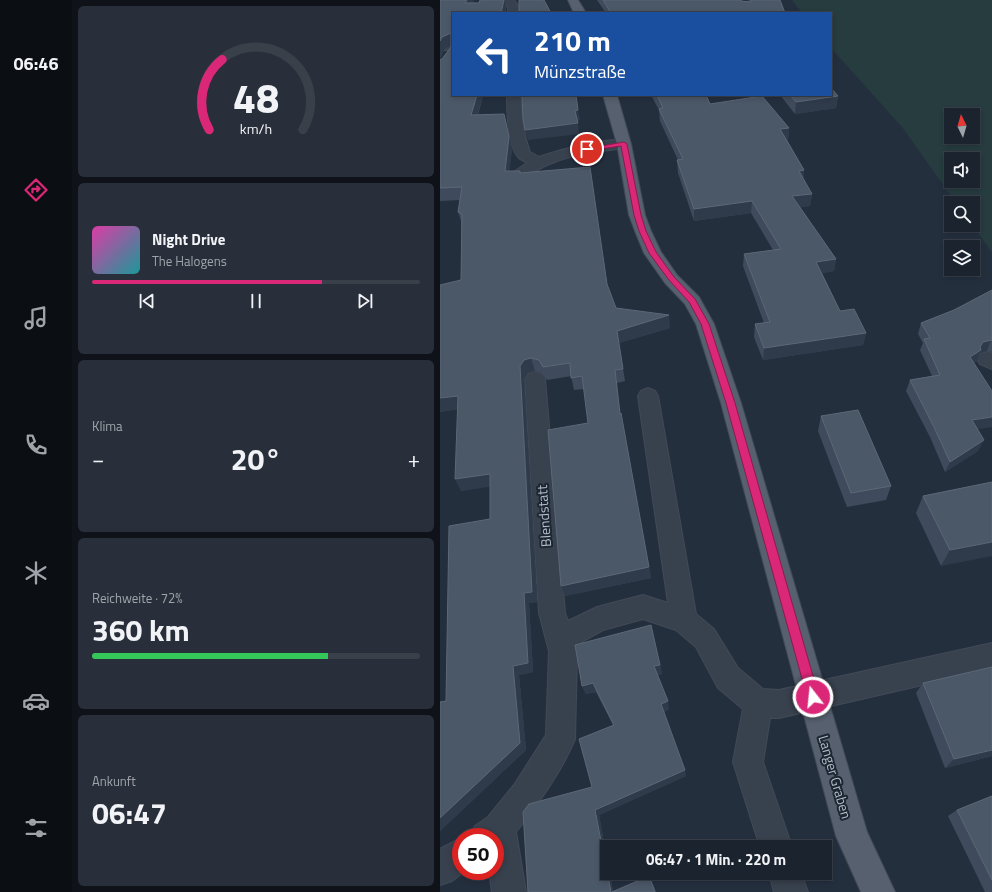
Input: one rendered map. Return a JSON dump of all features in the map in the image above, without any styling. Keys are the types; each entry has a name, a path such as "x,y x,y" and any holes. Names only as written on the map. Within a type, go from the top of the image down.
{"main road":[{"path":"573,0 579,12"},
{"name":"Langer Graben","path":"610,96 624,144 638,215 643,231 653,253 671,279 692,301 705,324 713,347 852,836 878,892"}],"street":[{"path":"508,0 514,8 514,12"},
{"path":"440,46 452,47"},
{"path":"444,61 452,49"},
{"path":"514,96 514,128 520,146 524,155 538,162"},
{"path":"524,171 538,162 598,146 624,144"},
{"name":"Blendstatt","path":"497,828 525,796 560,739 563,651 552,613 535,379"},
{"path":"648,396 684,620"},
{"name":"Blendstatt","path":"563,651 574,632 597,619 643,607 684,620 705,638 728,678 758,703"},
{"path":"774,840 748,762 758,703 779,704 992,656"},
{"path":"440,869 452,860"},
{"path":"504,876 508,892"},
{"path":"787,880 791,892"}],"green space":[{"path":"792,0 992,0 992,252 977,232 980,232 980,196 951,196 945,188 980,188 980,152 944,152 944,186 902,127 832,49 832,12 801,12"}],"building":[{"path":"440,0 467,0 465,3 479,3 480,0 504,0 501,12 452,12 452,96 477,96 471,115 504,114 509,137 505,171 520,171 520,173 590,167 607,284 616,308 669,315 617,331 623,369 615,370 620,414 621,413 649,567 561,586 548,430 588,423 582,376 571,378 570,363 543,367 539,360 531,358 524,360 520,366 532,592 524,593 528,663 513,666 520,743 440,818 440,702 446,701 449,526 490,519 490,474 455,479 458,396 440,398 440,285 461,280 462,214 458,212 462,187 440,188 440,60 451,47 451,33 442,37 440,41"},
{"path":"519,0 544,0 550,12 519,12"},
{"path":"603,0 741,0 750,2 752,0 780,0 785,12 610,12"},
{"path":"832,89 838,96 796,102 791,96 832,96"},
{"path":"522,96 576,96 578,110 575,111 578,123 525,130"},
{"path":"657,96 706,96 710,104 762,96 789,128 780,129 804,170 799,171 812,194 792,196 836,259 816,262 840,311 854,309 866,333 764,348 755,324 770,322 744,254 781,249 752,201 694,209 677,160 683,159 659,109 663,108"},
{"path":"992,290 992,340 983,342 980,347 981,350 970,357 992,391 992,417 972,420 984,440 950,462 910,380 940,375 924,339 930,338 921,323 954,310"},
{"path":"858,410 891,486 851,493 821,416"},
{"path":"992,482 992,542 950,550 923,496"},
{"path":"651,625 660,665 654,666 668,701 661,704 685,770 595,810 601,840 600,880 609,880 611,892 528,892 523,812 529,804 592,787 579,739 614,725 593,683 582,686 575,645"},
{"path":"992,667 992,750 954,759 923,683"},
{"path":"992,796 992,880 957,810"},
{"path":"640,880 650,880 655,892 612,892"}],"route":[{"path":"587,149 598,146 624,144 638,215 643,231 653,253 671,279 692,301 705,324 730,403 813,697"}]}
